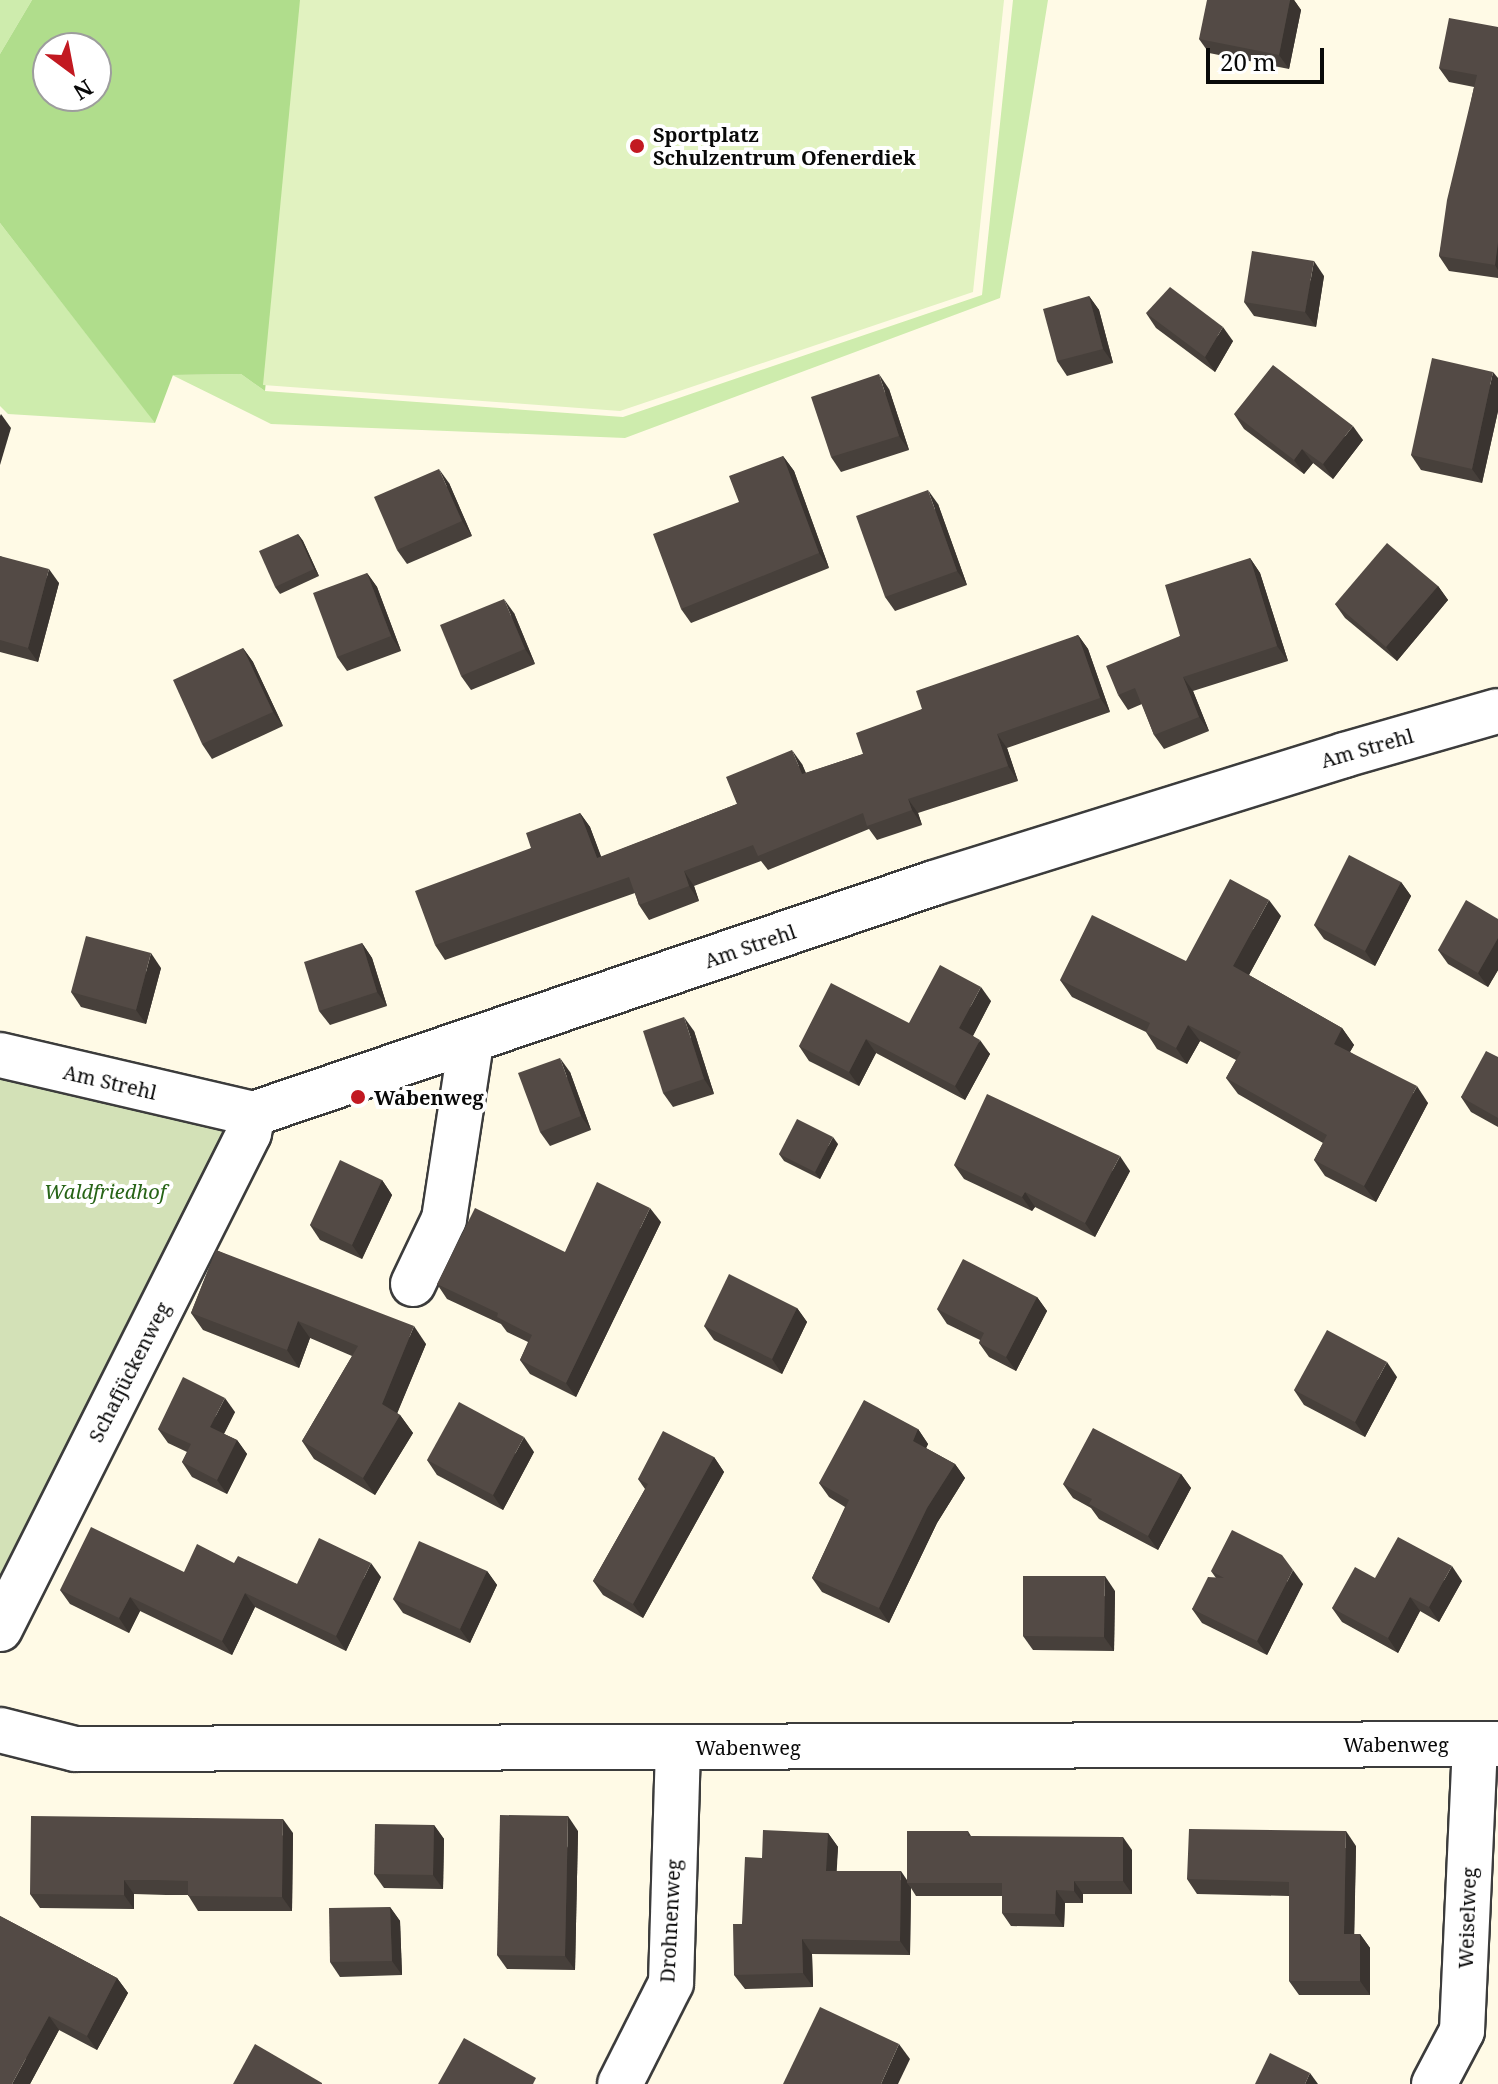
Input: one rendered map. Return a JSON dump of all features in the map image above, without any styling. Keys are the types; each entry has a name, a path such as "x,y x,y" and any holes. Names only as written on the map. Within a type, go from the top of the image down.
{"street":[{"name":"Am Strehl","path":"0,1055 253,1114 471,1043 934,883 1498,710"},
{"path":"413,1284 444,1219 471,1043"},
{"name":"Schafjückenweg","path":"0,1629 249,1133 253,1114"},
{"name":"Wabenweg","path":"0,1730 75,1749 1486,1744"},
{"name":"Weiselweg","path":"1434,2084 1462,2031 1486,1744"},
{"name":"Drohnenweg","path":"620,2084 671,1983 678,1748"}],"green space":[{"path":"0,0 32,0 0,54"},
{"path":"32,0 303,0 265,391 241,374 173,375 155,423 0,223 0,54"},
{"name":"Sportplatz Schulzentrum Ofenerdiek","path":"300,0 1004,0 973,292 620,411 263,385"},
{"path":"1013,0 1048,0 1000,298 625,438 271,424 172,375 241,374 265,391 623,417 982,295"},
{"path":"0,223 155,423 8,414 0,406"},
{"name":"Waldfriedhof","path":"0,1055 253,1114 0,1629"}],"building":[{"path":"1207,0 1290,0 1279,55 1199,39"},
{"path":"1449,18 1498,27 1498,242 1495,265 1439,256 1447,200 1477,75 1439,68"},
{"path":"1252,251 1314,261 1305,312 1244,302"},
{"path":"1170,287 1223,327 1205,357 1146,313"},
{"path":"1089,296 1103,349 1057,361 1043,309"},
{"path":"1432,358 1493,372 1472,469 1411,455"},
{"path":"1273,365 1353,426 1323,464 1302,449 1294,460 1234,414"},
{"path":"879,374 899,436 831,457 811,397"},
{"path":"783,456 819,553 681,609 653,534 739,502 729,476"},
{"path":"439,469 462,521 397,550 374,497"},
{"path":"928,490 957,571 885,597 856,516"},
{"path":"298,534 314,569 275,587 259,551"},
{"path":"1387,543 1438,586 1386,647 1335,604"},
{"path":"0,556 49,569 28,648 0,640"},
{"path":"1250,558 1277,646 1183,677 1199,717 1154,735 1135,688 1118,695 1106,666 1180,636 1165,585"},
{"path":"367,573 391,636 337,657 313,593"},
{"path":"504,599 525,649 461,676 440,625"},
{"path":"1078,635 1100,698 997,734 1008,766 908,799 912,810 867,826 863,813 758,856 753,845 684,871 689,886 639,905 629,877 435,945 415,891 531,848 526,833 580,813 597,858 737,804 726,777 792,750 802,774 863,754 856,733 922,709 916,691"},
{"path":"243,648 273,712 202,744 173,680"},
{"path":"1349,855 1401,882 1365,951 1314,925"},
{"path":"1230,879 1269,900 1233,966 1342,1028 1334,1044 1417,1086 1364,1186 1314,1160 1327,1135 1226,1078 1241,1052 1188,1025 1176,1048 1146,1032 1150,1023 1060,980 1092,915 1186,961"},
{"path":"1466,900 1498,919 1498,938 1478,973 1438,950"},
{"path":"86,936 151,953 136,1010 71,992"},
{"path":"362,943 377,992 319,1011 304,962"},
{"path":"940,965 981,987 959,1028 980,1040 955,1086 866,1039 849,1072 799,1046 831,983 909,1023"},
{"path":"684,1017 704,1079 663,1093 643,1031"},
{"path":"1486,1051 1498,1057 1498,1118 1461,1097"},
{"path":"560,1058 581,1116 540,1132 518,1073"},
{"path":"987,1094 1120,1156 1085,1223 1025,1192 1022,1197 954,1165"},
{"path":"797,1119 833,1137 815,1172 779,1154"},
{"path":"340,1160 382,1180 352,1245 310,1225"},
{"path":"597,1182 650,1208 566,1383 520,1360 532,1335 497,1317 498,1313 437,1284 475,1208 565,1252"},
{"path":"216,1250 414,1326 382,1404 400,1415 363,1478 302,1441 358,1346 298,1321 287,1350 191,1313"},
{"path":"963,1259 1037,1297 1006,1357 979,1343 984,1333 937,1309"},
{"path":"729,1274 797,1308 772,1359 704,1326"},
{"path":"1327,1330 1387,1362 1355,1422 1294,1390"},
{"path":"183,1377 225,1398 210,1427 237,1440 217,1480 182,1462 191,1444 158,1429"},
{"path":"864,1400 918,1429 913,1441 955,1464 927,1508 879,1608 812,1578 849,1500 819,1483"},
{"path":"459,1402 524,1437 493,1495 427,1460"},
{"path":"1093,1428 1181,1474 1148,1536 1089,1504 1092,1499 1063,1484"},
{"path":"663,1431 714,1457 633,1604 593,1581 648,1484 638,1479"},
{"path":"91,1527 184,1572 197,1544 234,1563 238,1556 297,1584 319,1538 371,1563 336,1636 245,1593 222,1641 130,1597 119,1618 60,1590"},
{"path":"1232,1530 1282,1555 1293,1570 1257,1641 1192,1609 1208,1577 1224,1578 1211,1571"},
{"path":"1398,1537 1452,1566 1429,1607 1410,1597 1388,1638 1332,1608 1355,1567 1375,1578"},
{"path":"419,1541 487,1571 460,1629 393,1599"},
{"path":"1023,1576 1105,1576 1104,1637 1023,1636"},
{"path":"500,1815 568,1816 565,1956 497,1955"},
{"path":"31,1816 283,1819 282,1897 188,1896 188,1881 156,1880 124,1880 124,1895 30,1894"},
{"path":"375,1824 434,1825 433,1875 374,1874"},
{"path":"1189,1829 1346,1831 1344,1934 1360,1934 1360,1981 1289,1981 1289,1882 1187,1879"},
{"path":"763,1830 828,1833 826,1871 901,1871 900,1941 802,1939 803,1973 734,1975 733,1924 742,1924 745,1857 762,1858"},
{"path":"907,1831 968,1831 968,1836 1123,1837 1123,1881 1074,1881 1074,1891 1056,1890 1055,1914 1002,1913 1002,1883 907,1883"},
{"path":"390,1907 392,1961 330,1962 329,1908"},
{"path":"0,1916 117,1978 87,2036 49,2016 12,2084 0,2084"},
{"path":"820,2007 899,2044 881,2084 783,2084"},
{"path":"464,2038 536,2078 533,2084 438,2084"},
{"path":"255,2044 322,2083 322,2084 233,2084"},
{"path":"1270,2053 1310,2073 1305,2084 1255,2084"}],"place":[{"name":"Sportplatz Schulzentrum Ofenerdiek","path":"637,146"},
{"name":"Wabenweg","path":"358,1097"}]}
